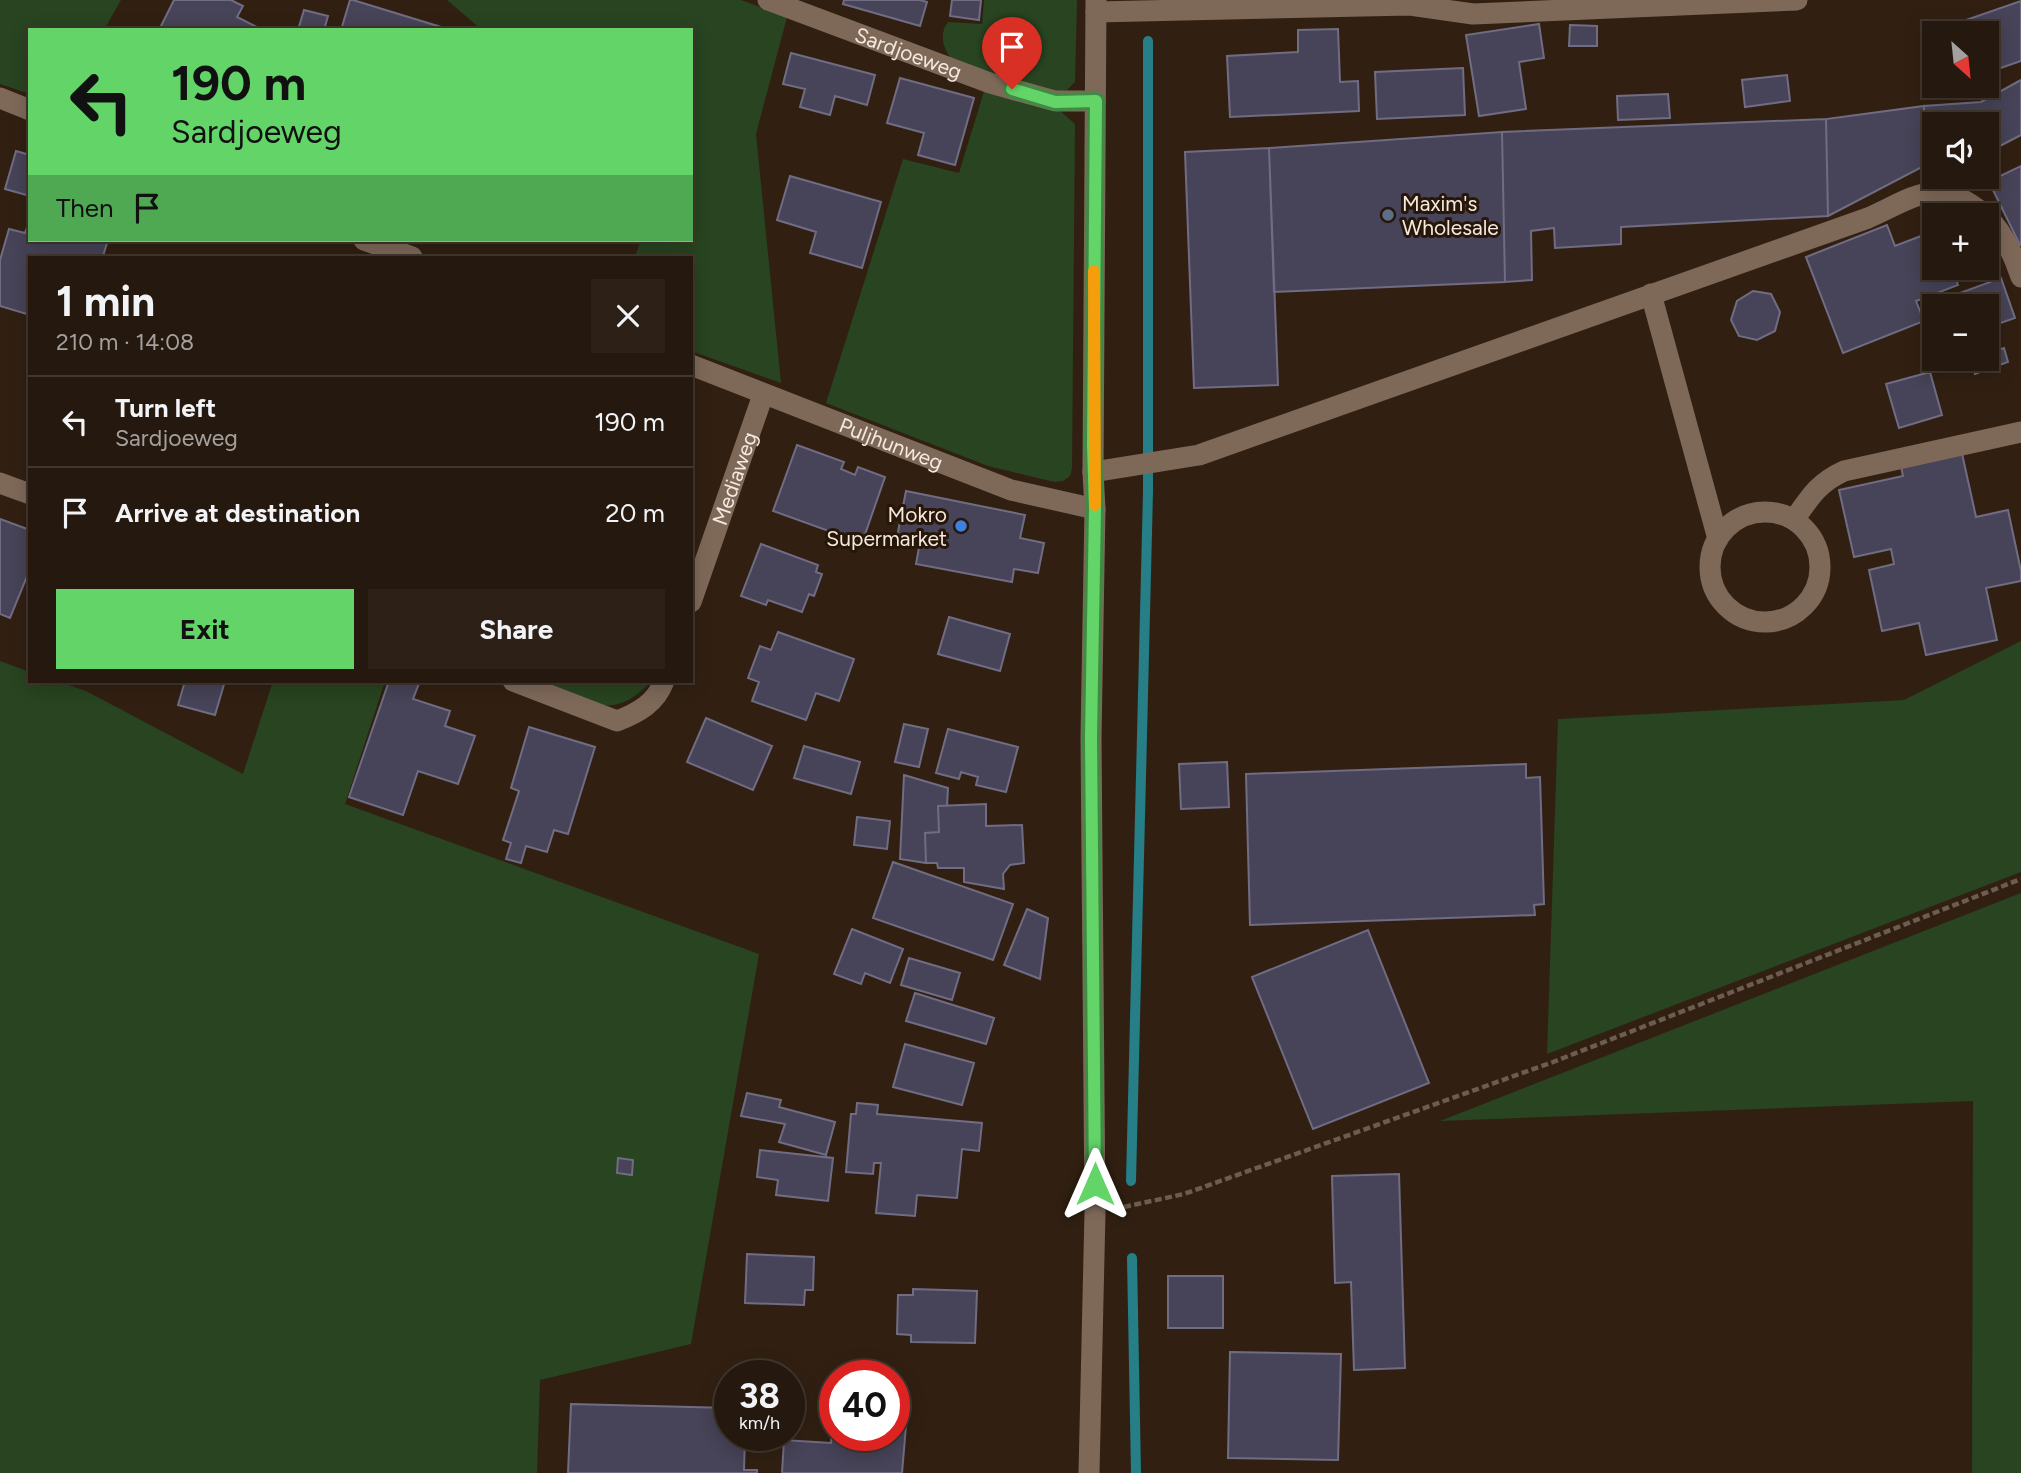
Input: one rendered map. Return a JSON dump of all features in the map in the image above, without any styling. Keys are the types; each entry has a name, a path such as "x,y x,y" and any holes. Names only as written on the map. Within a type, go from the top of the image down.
{"street":[{"name":"Sardjoeweg","path":"768,0 990,83 1055,102 1096,101"},
{"path":"1089,1473 1096,1212 1091,737 1095,509 1096,6 1420,2 1473,14 1797,0"},
{"path":"0,98 28,109"},
{"path":"1093,472 1188,457 1868,218 1928,191 1950,194 1970,203"},
{"path":"1999,232 2014,256 2021,277"},
{"path":"370,242 409,256"},
{"path":"1651,294 1718,538"},
{"name":"Puljhunweg","path":"693,366 1011,490 1095,509"},
{"name":"Mediaweg","path":"693,597 763,394"},
{"path":"1794,520 1825,480 1843,471 2021,432"},
{"path":"0,483 28,493"},
{"path":"1778,513 1794,520 1806,531 1815,546 1820,563 1812,596 1800,609 1785,618 1768,622 1735,614 1722,603 1713,588 1711,555 1718,538 1729,525 1743,517 1778,513"},
{"path":"518,683 617,721 643,711 663,683"}],"path":[{"path":"1096,1212 1184,1194 1553,1062 2021,879"}],"green space":[{"path":"0,0 121,0 105,28 28,28 28,93 0,84"},
{"path":"447,0 741,0 787,17 756,134 781,383 693,352 693,256 635,256 640,242 693,242 693,28 480,28"},
{"path":"984,0 1077,0 1075,82 1067,90 1053,93 954,62 944,43 945,27 948,22 982,24"},
{"path":"985,88 1059,110 1075,124 1072,468 1070,476 1063,481 1054,482 988,466 826,403 903,159 959,173"},
{"path":"2021,641 2021,872 1547,1054 1558,719 1904,700"},
{"path":"0,661 28,671 28,683 63,683 86,691 243,774 272,683 384,683 345,804 759,954 691,1344 540,1380 537,1473 0,1473"},
{"path":"537,683 650,683 629,700 616,705 600,705"},
{"path":"2021,893 2021,1473 1972,1473 1973,1101 1440,1121"}],"building":[{"path":"174,0 231,0 243,6 237,17 259,28 160,28"},
{"path":"350,0 441,27 441,28 342,28"},
{"path":"844,0 927,2 920,26 843,4"},
{"path":"952,0 981,0 979,20 950,16"},
{"path":"2021,1 2021,61 1999,69 1999,21 1963,21"},
{"path":"304,10 328,16 325,28 299,28"},
{"path":"1539,24 1544,58 1519,62 1526,109 1479,116 1466,35"},
{"path":"1570,25 1597,26 1597,46 1569,46"},
{"path":"1338,29 1340,82 1358,81 1359,111 1230,117 1227,56 1298,52 1298,30"},
{"path":"791,53 875,75 867,105 835,96 830,115 800,107 805,89 783,84"},
{"path":"1463,68 1465,115 1377,119 1375,72"},
{"path":"1787,75 1790,101 1745,107 1742,80"},
{"path":"900,78 974,98 955,165 918,155 924,133 887,123"},
{"path":"2021,80 2021,135 1999,146 1999,112 1924,112 1924,106 1981,102 1988,98 1999,98 1999,92"},
{"path":"1668,94 1670,118 1618,120 1617,96"},
{"path":"1924,106 1922,167 1828,216 1826,119"},
{"path":"1826,119 1828,216 1621,227 1621,244 1555,248 1554,228 1531,231 1532,280 1505,282 1502,132"},
{"name":"Maxim's Wholesale","path":"1502,132 1505,282 1274,292 1269,148"},
{"path":"1269,148 1278,385 1194,388 1185,152"},
{"path":"16,151 28,154 28,195 5,189"},
{"path":"2021,166 2020,245 1992,189 1999,189 1999,177"},
{"path":"790,176 881,202 862,268 810,253 816,232 777,220"},
{"path":"28,225 28,242 107,242 103,256 28,256 28,314 0,306 0,260 9,229 25,233"},
{"path":"1887,225 1895,246 1922,236 1922,280 1956,280 1958,285 1934,294 1922,294 1922,299 1916,301 1922,322 1843,353 1806,257"},
{"path":"2001,278 2015,318 1999,324 1999,294 1957,294"},
{"path":"1753,291 1771,294 1780,312 1775,331 1757,340 1739,336 1731,320 1737,301"},
{"path":"2004,348 2008,362 1999,365 1999,350"},
{"path":"1930,372 1942,415 1899,428 1886,384"},
{"path":"797,445 844,462 841,469 855,475 858,467 885,477 862,543 773,511"},
{"path":"1961,449 1976,517 2008,510 2021,581 1986,588 1997,640 1926,655 1919,623 1882,631 1869,570 1894,564 1891,549 1854,557 1839,490 1903,476 1900,462"},
{"name":"Mokro Supermarket","path":"906,491 1025,515 1020,538 1044,543 1038,573 1014,569 1012,582 916,564 920,542 897,537"},
{"path":"0,519 28,529 28,574 10,618 0,614"},
{"path":"761,544 818,565 816,572 822,574 814,596 809,594 802,612 768,600 766,605 741,596"},
{"path":"949,617 1010,634 1000,671 938,654"},
{"path":"778,632 854,659 839,701 816,693 806,720 752,701 759,682 748,678 760,646 771,650"},
{"path":"184,683 224,683 215,715 178,705"},
{"path":"388,683 419,683 413,699 450,711 445,726 475,736 458,784 418,771 403,815 349,797"},
{"path":"706,718 772,746 753,790 687,762"},
{"path":"904,724 928,729 919,767 895,762"},
{"path":"529,727 595,747 568,834 554,830 547,852 526,846 521,863 506,859 511,843 503,840 519,791 511,788"},
{"path":"948,729 1018,747 1006,792 976,785 978,777 961,772 959,779 936,773"},
{"path":"804,746 860,762 851,794 794,778"},
{"path":"1227,762 1229,807 1181,809 1179,764"},
{"path":"1526,764 1526,778 1540,777 1544,904 1534,905 1535,915 1250,925 1246,774"},
{"path":"904,775 948,788 947,806 938,806 939,832 925,833 926,863 900,859"},
{"path":"986,804 986,826 1022,825 1024,863 1010,865 1003,874 1004,889 964,882 964,868 938,868 937,863 926,863 925,833 939,832 938,806"},
{"path":"857,817 890,821 887,849 854,845"},
{"path":"893,862 1013,904 993,960 873,918"},
{"path":"1027,909 1048,918 1040,979 1004,965"},
{"path":"852,929 903,949 890,983 865,973 861,984 834,974"},
{"path":"1368,930 1429,1083 1313,1129 1252,977"},
{"path":"909,958 960,973 952,1000 901,985"},
{"path":"915,993 994,1018 986,1044 906,1021"},
{"path":"905,1044 974,1063 962,1105 893,1087"},
{"path":"747,1093 781,1100 779,1107 835,1122 826,1155 779,1142 785,1124 741,1116"},
{"path":"857,1103 878,1105 877,1114 982,1123 979,1151 962,1149 957,1198 917,1195 915,1216 876,1213 881,1163 874,1163 873,1174 846,1172 851,1114 856,1114"},
{"path":"760,1150 833,1158 828,1201 776,1195 778,1180 757,1177"},
{"path":"618,1158 633,1160 632,1175 617,1173"},
{"path":"1399,1174 1405,1368 1354,1370 1351,1282 1335,1283 1332,1176"},
{"path":"747,1254 814,1257 813,1290 805,1290 804,1305 745,1303"},
{"path":"1168,1276 1223,1276 1223,1328 1168,1328"},
{"path":"913,1289 977,1291 975,1343 911,1342 911,1335 897,1334 898,1295 913,1295"},
{"path":"1230,1352 1341,1354 1338,1460 1228,1458"},
{"path":"571,1404 714,1408 714,1451 745,1451 744,1470 757,1470 757,1473 568,1473"},
{"path":"805,1441 819,1442 819,1451 904,1451 902,1473 782,1473 783,1451 805,1451"}],"waterway":[{"path":"1131,1181 1148,492 1148,41"},
{"path":"1132,1258 1136,1473"}],"slow traffic":[{"path":"1094,271 1095,505"}],"place":[{"name":"Maxim's Wholesale","path":"1388,215"},
{"name":"Mokro Supermarket","path":"961,526"}],"route":[{"path":"1012,89 1055,102 1096,101 1093,445 1095,509 1091,737 1095,1184"}]}
